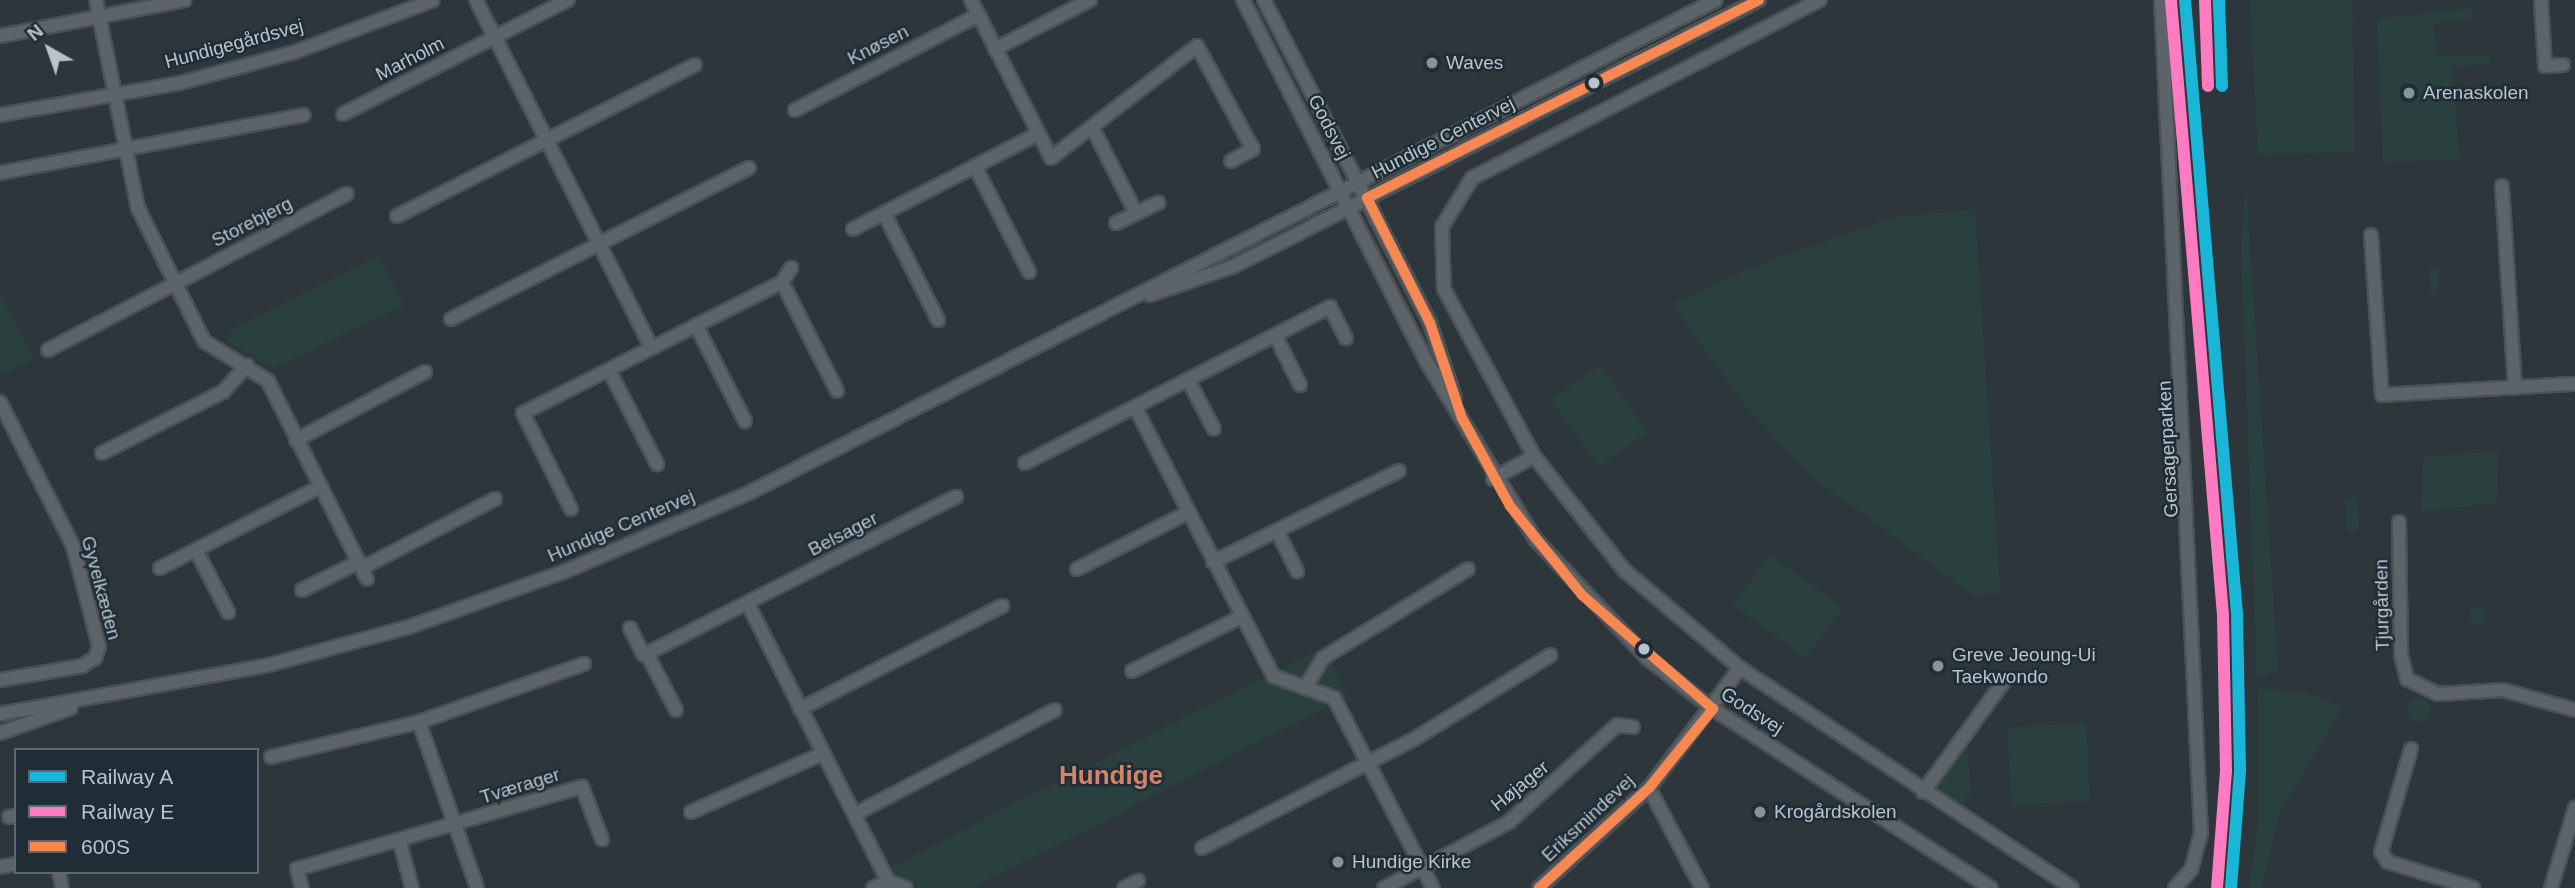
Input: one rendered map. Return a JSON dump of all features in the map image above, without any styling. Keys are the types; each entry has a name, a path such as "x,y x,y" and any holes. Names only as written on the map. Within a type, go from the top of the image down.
{"street":[{"path":"96,0 124,150 138,208 204,341 247,365 268,381 362,570"},
{"path":"0,36 185,0"},
{"name":"Hundigegårdsvej","path":"0,116 114,94 295,52 433,0"},
{"path":"476,0 652,348"},
{"name":"Marholm","path":"343,114 568,0"},
{"path":"971,0 1051,158 1198,39 1253,149 1231,161"},
{"path":"995,48 1090,0"},
{"name":"Godsvej","path":"1243,0 1340,191 1493,479 1582,595 1713,709 1991,888"},
{"name":"Godsvej","path":"1264,0 1430,323 1462,418"},
{"name":"Hundige Centervej","path":"0,714 85,702 270,665 409,627 566,571 748,493 1139,297 1358,181 1716,0"},
{"name":"Hundige Centervej","path":"1139,297 1179,290 1232,267 1759,0"},
{"path":"1819,0 1485,169 1458,193 1438,246 1444,289 1534,456 1624,570 1740,668 1923,792 2072,888"},
{"name":"Gersagerparken","path":"2161,0 2201,833 2191,870 2175,888"},
{"path":"2541,0 2545,66 2563,65"},
{"name":"Knøsen","path":"796,110 978,15"},
{"path":"397,216 695,65"},
{"path":"0,173 304,116"},
{"path":"1092,127 1136,213"},
{"path":"853,229 1038,134"},
{"path":"975,166 1029,272"},
{"path":"451,319 749,168"},
{"path":"14,170 17,185"},
{"path":"2502,186 2515,388"},
{"name":"Storebjerg","path":"48,350 347,194"},
{"path":"1116,223 1157,203"},
{"path":"884,213 938,320"},
{"path":"2371,235 2382,395 2575,384"},
{"path":"571,509 516,413 609,370 782,282 791,268"},
{"path":"782,282 837,391"},
{"path":"1025,463 1329,307 1346,338"},
{"path":"696,326 745,421"},
{"path":"1275,335 1300,385"},
{"path":"102,453 223,392 247,365"},
{"path":"609,370 657,464"},
{"path":"296,439 425,372"},
{"path":"1188,380 1214,429"},
{"name":"Gyvelkæden","path":"0,402 73,546 99,646 95,658 82,666 0,680"},
{"path":"1135,407 1273,676 1334,698 1433,888"},
{"path":"1493,479 1534,456"},
{"path":"1213,562 1399,471"},
{"path":"160,568 320,487"},
{"name":"Belsager","path":"647,654 956,497"},
{"path":"302,590 362,570 495,499"},
{"path":"1077,569 1189,513"},
{"name":"Tjurgården","path":"2399,522 2401,655 2407,679 2438,694 2503,690 2575,710"},
{"path":"1277,531 1297,571"},
{"path":"196,550 228,612"},
{"path":"1305,688 1323,658 1468,569"},
{"path":"748,604 888,881 906,888"},
{"path":"800,709 1002,606"},
{"path":"1132,671 1241,617"},
{"path":"630,628 647,654 676,710"},
{"path":"1202,848 1369,763 1551,655"},
{"path":"271,757 419,722 584,664"},
{"path":"1713,709 1740,668"},
{"path":"1923,792 2005,680"},
{"name":"Hundige Centervej","path":"0,733 85,702"},
{"name":"Eriksmindevej","path":"1539,888 1649,788 1713,709"},
{"path":"855,814 1055,710"},
{"path":"419,722 477,888"},
{"name":"Højager","path":"1384,888 1509,822 1617,725 1633,727"},
{"path":"2411,749 2381,852 2388,862 2473,888"},
{"path":"691,812 822,754"},
{"name":"Tværager","path":"302,888 297,869 455,827 582,787 601,839"},
{"path":"1649,788 1702,888"},
{"path":"2551,888 2575,808"},
{"path":"400,842 412,888"},
{"path":"873,888 888,881"},
{"path":"1124,888 1138,881"}],"green space":[{"path":"2250,0 2352,0 2355,152 2258,155"},
{"path":"2472,8 2472,18 2434,23 2436,56 2490,55 2491,63 2452,68 2460,159 2383,163 2377,19"},
{"path":"2246,185 2278,672 2257,677 2241,246"},
{"path":"1975,209 2000,593 1973,595 1812,477 1746,407 1672,304 1767,261 1895,217"},
{"path":"379,256 404,306 273,368 228,343 229,331"},
{"path":"2438,268 2439,294 2431,295 2429,269"},
{"path":"0,294 34,359 0,376"},
{"path":"1600,365 1648,432 1599,467 1551,400"},
{"path":"2498,451 2497,503 2421,512 2423,457"},
{"path":"2357,498 2359,530 2347,532 2346,499"},
{"path":"1770,555 1843,608 1806,658 1733,605"},
{"path":"2474,606 2482,606 2487,615 2485,622 2474,624 2469,619 2469,611"},
{"path":"1323,647 1348,697 971,888 882,888 875,875"},
{"path":"2258,688 2306,693 2342,708 2279,814 2262,888 2249,888 2259,819"},
{"path":"2419,698 2428,701 2431,710 2428,719 2419,722 2410,719 2407,710 2410,701"},
{"path":"2086,723 2090,801 2012,805 2007,727"},
{"path":"1967,738 1971,797 1964,798 1965,808 1934,786"}],"tram line":[{"path":"2213,0 2222,76"}],"rail line":[{"name":"A","path":"2185,0 2237,614 2240,771 2231,888"},
{"name":"E","path":"2205,0 2208,86"},
{"name":"A","path":"2219,0 2222,86"},
{"name":"E","path":"2171,1 2223,615 2226,771 2217,887"}],"transit line":[{"name":"600S","path":"1713,709 1582,595 1510,506 1462,418 1430,323 1367,198 1759,0"},
{"name":"600S","path":"1539,888 1649,788 1713,709"}],"place":[{"name":"Waves","path":"1432,63"},
{"name":"Arenaskolen","path":"2409,93"},
{"name":"Greve Jeoung-Ui Taekwondo","path":"1938,666"},
{"name":"Krogårdskolen","path":"1760,812"},
{"name":"Hundige Kirke","path":"1338,862"}],"district":[{"name":"Hundige","path":"1111,776"}]}
